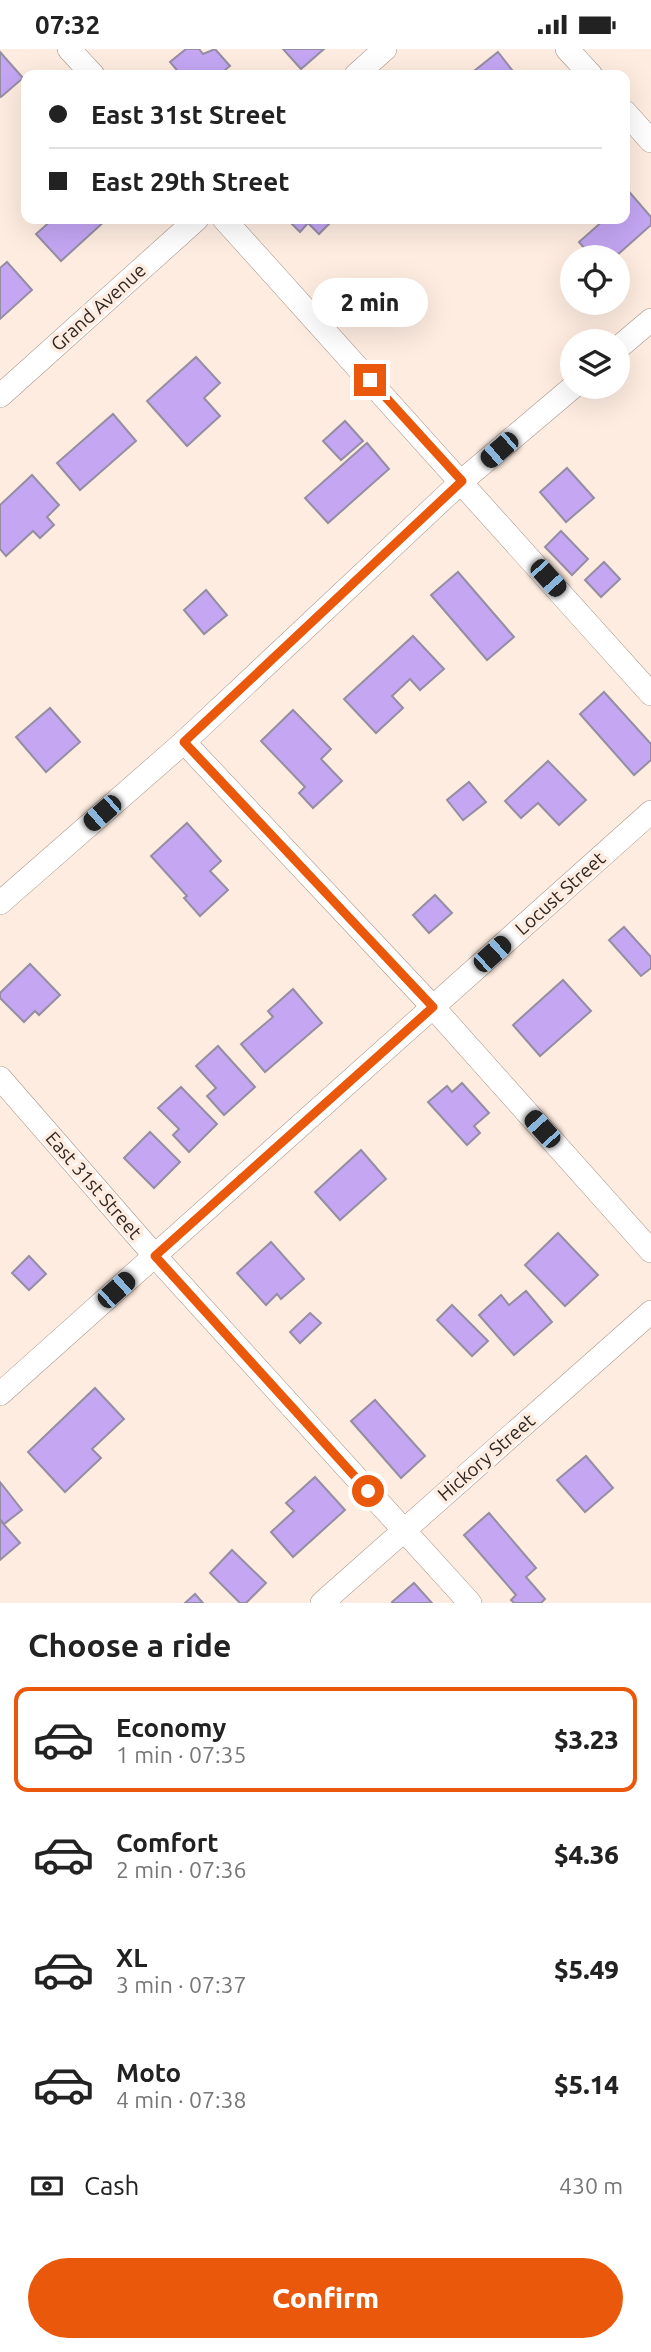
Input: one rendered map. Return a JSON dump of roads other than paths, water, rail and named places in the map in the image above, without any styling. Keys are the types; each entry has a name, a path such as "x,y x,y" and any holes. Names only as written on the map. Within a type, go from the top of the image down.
{"street":[{"path":"69,49 88,70"},
{"path":"362,70 385,49"},
{"path":"567,49 586,70"},
{"path":"630,118 651,141"},
{"name":"Grand Avenue","path":"0,396 191,224"},
{"path":"229,224 651,694"},
{"path":"630,338 651,320"},
{"path":"0,903 184,742 462,481 560,398"},
{"path":"184,742 433,1007 651,1251"},
{"name":"Locust Street","path":"0,1394 651,812"},
{"name":"East 31st Street","path":"0,1078 155,1256 470,1603"},
{"name":"Hickory Street","path":"322,1603 651,1312"}]}
